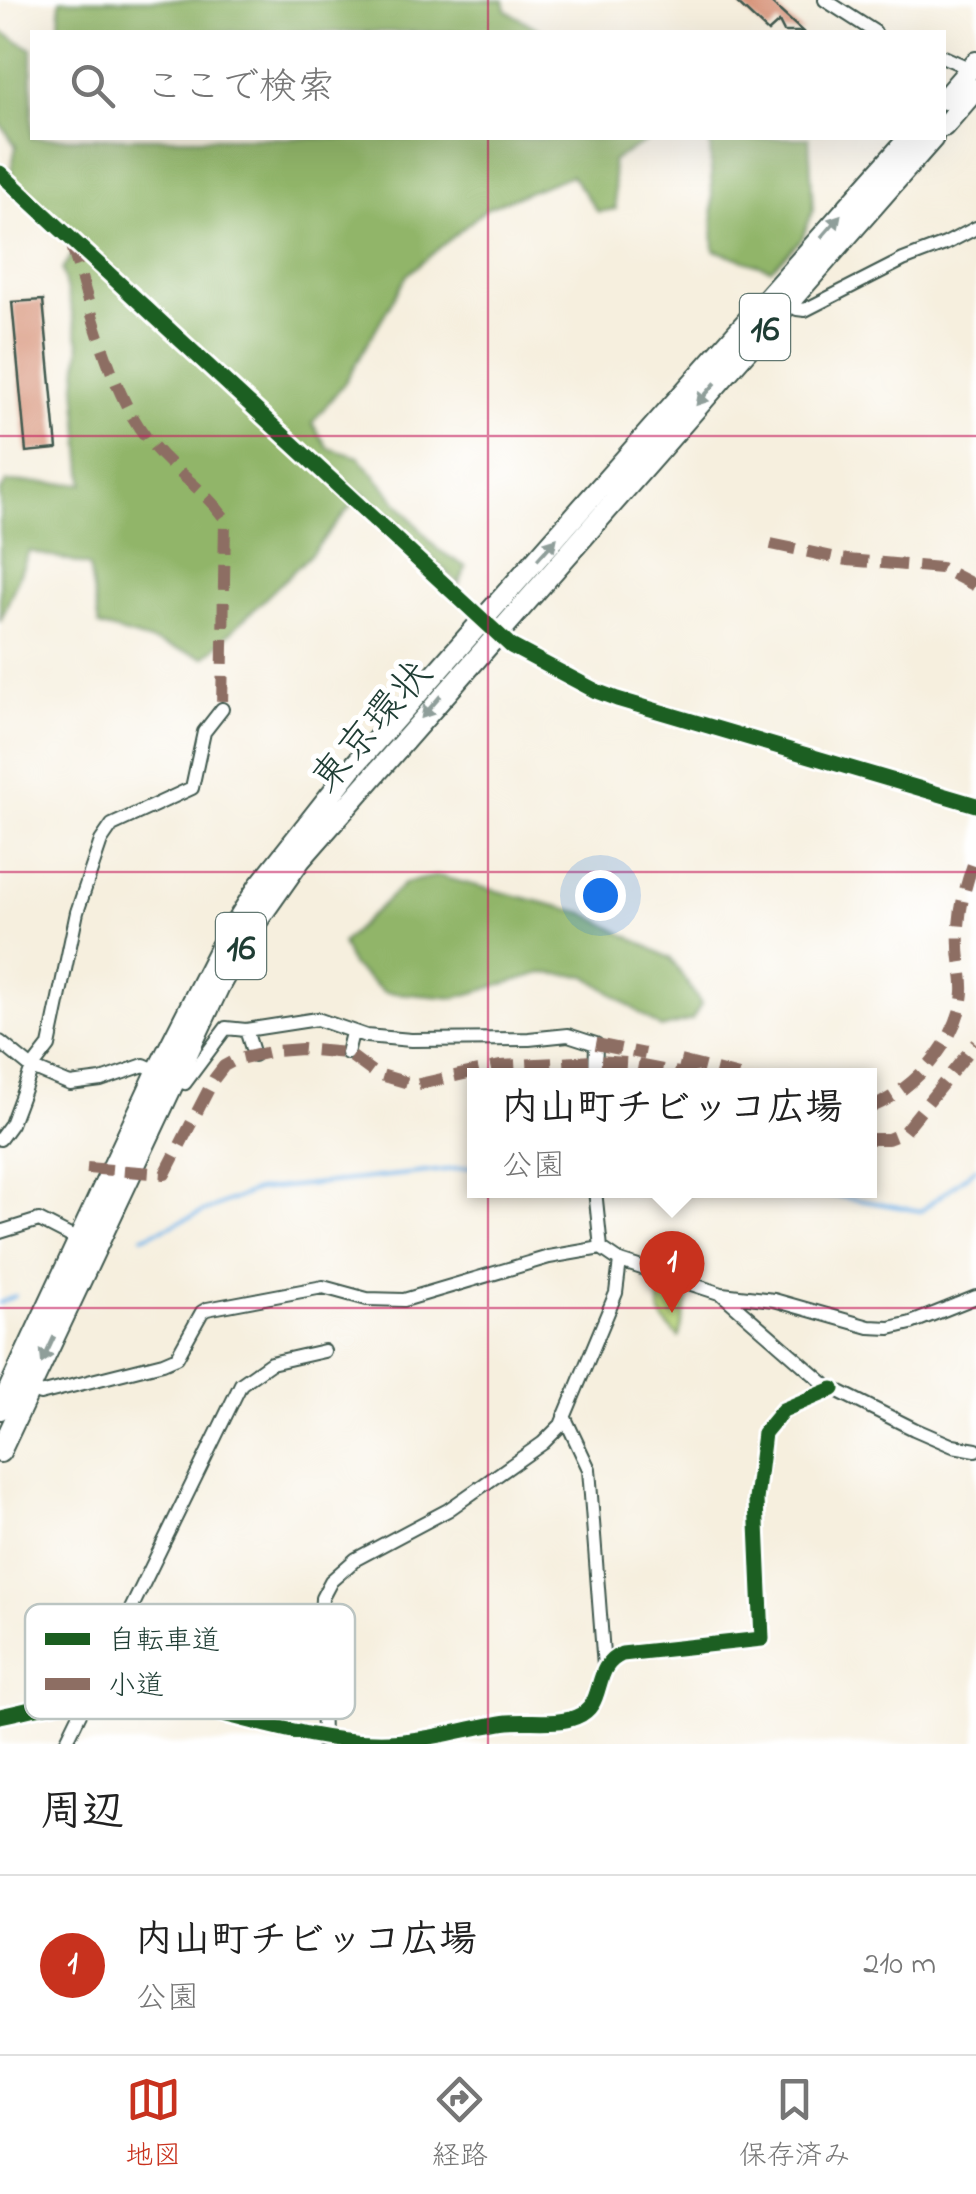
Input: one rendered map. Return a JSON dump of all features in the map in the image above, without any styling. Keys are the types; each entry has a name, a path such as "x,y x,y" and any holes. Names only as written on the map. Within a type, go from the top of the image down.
{"highway":[{"path":"946,97 975,73"},
{"path":"946,123 975,73"},
{"name":"東京環状","path":"0,1452 21,1386 80,1240 166,1074 250,931 300,860 489,628 781,295 907,140"},
{"name":"東京環状","path":"781,295 931,140"},
{"name":"東京環状","path":"0,1409 21,1386 166,1074"}],"street":[{"path":"825,0 872,30"},
{"path":"946,58 975,73"},
{"path":"0,173 489,628 534,660 617,698 976,805"},
{"path":"781,295 797,309 805,310 902,260 976,228"},
{"path":"0,1139 11,1124 32,1068 52,1035 77,912 101,842 112,825 192,788 204,732 222,709"},
{"path":"0,1042 32,1068 76,1085 144,1065 185,1083 226,1028 246,1030 318,1019 352,1033 411,1040 529,1040 568,1036 596,1044 595,1068"},
{"path":"246,1030 254,1055"},
{"path":"347,1053 352,1033"},
{"path":"596,1198 601,1248"},
{"path":"0,1232 39,1220 80,1240"},
{"path":"21,1386 40,1394 162,1363 177,1356 202,1312 207,1310 323,1286 367,1298 404,1300 549,1258 601,1248 620,1261 722,1294 774,1300 868,1328 890,1328 911,1322 976,1297"},
{"path":"322,1604 331,1581 356,1559 448,1510 543,1443 561,1425 616,1293 620,1261"},
{"path":"722,1294 766,1330 805,1370 833,1389 927,1435 976,1450"},
{"path":"134,1604 241,1384 271,1363 324,1352"},
{"path":"604,1667 611,1658 622,1654 762,1640 756,1500 764,1433 783,1410 833,1389"},
{"path":"231,1719 323,1740 394,1742 510,1722 571,1719 584,1714 593,1704 604,1667 589,1469 564,1416"},
{"path":"0,1716 25,1711"},
{"path":"65,1744 76,1719"}],"green space":[{"path":"60,0 504,0 506,10 540,30 59,30"},
{"path":"0,31 30,48 30,140 649,140 612,161 616,209 598,212 571,175 487,208 407,275 345,382 312,423 328,448 359,457 437,549 466,567 459,584 362,493 312,553 205,657 99,626 89,566 29,551 0,622 0,492 7,482 84,484 76,385 80,347 62,270 81,240 9,182 16,146 0,123"},
{"path":"710,140 809,140 813,210 802,239 771,269 714,250"},
{"path":"438,876 584,913 671,959 701,1004 692,1020 661,1028 587,976 542,973 455,998 384,992 351,965 342,943 405,883"},
{"path":"661,1287 688,1298 679,1337 661,1315"}],"building":[{"path":"734,0 768,0 801,30 783,30 779,22 766,30"},
{"path":"43,300 57,449 26,452 12,302"}],"waterway":[{"path":"143,1237 256,1190 467,1168"},
{"path":"847,1198 921,1211 976,1168"},
{"path":"0,1303 15,1296"}],"marked path":[{"path":"71,242 112,374 136,423 225,519 222,709"},
{"path":"771,544 847,560 941,568 976,586"},
{"path":"877,1104 917,1077 953,1028 963,992 961,911 976,856"},
{"path":"877,1139 903,1133 976,1043"},
{"path":"596,1044 645,1054"},
{"path":"87,1168 165,1174 214,1079 235,1060 302,1049 347,1053 374,1073 415,1085 467,1073"},
{"path":"491,1068 596,1061 653,1068"},
{"path":"680,1061 708,1068"}],"cycle path":[{"path":"0,173 511,646 617,699 976,805"},
{"path":"244,1719 311,1735 373,1742 424,1738 508,1722 551,1722 586,1711 606,1668 622,1654 762,1639 756,1500 764,1433 783,1410 833,1389"},
{"path":"0,1716 25,1711"}],"place":[{"name":"内山町チビッコ広場","path":"672,1313"}]}
